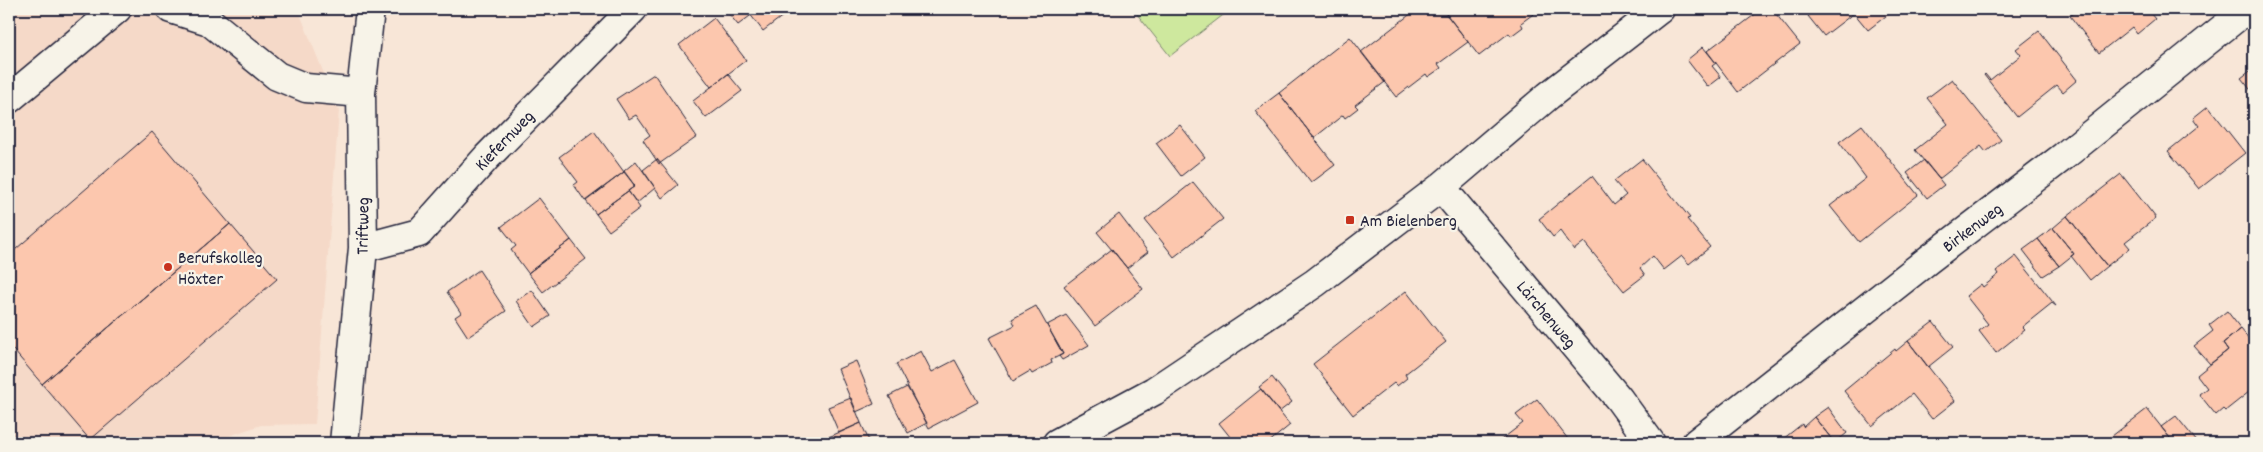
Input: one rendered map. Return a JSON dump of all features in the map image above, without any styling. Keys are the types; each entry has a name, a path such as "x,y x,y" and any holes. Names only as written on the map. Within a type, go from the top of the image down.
{"street":[{"path":"9,98 117,9"},
{"path":"171,9 209,21 276,76 306,88 361,93"},
{"name":"Triftweg","path":"344,443 363,248 361,93 370,9"},
{"name":"Kiefernweg","path":"363,248 419,233 487,157 633,9"},
{"name":"Birkenweg","path":"1696,443 1920,266 2064,156 2247,9"},
{"path":"1057,443 1162,386 1315,283 1441,187 1643,14"},
{"name":"Lärchenweg","path":"1441,187 1619,399 1651,443"}],"shaded area":[{"name":"Berufskolleg Höxter","path":"9,9 298,9 339,111 315,424 261,425 208,443 9,443"}],"green space":[{"path":"1133,9 1231,9 1170,56"}],"building":[{"path":"725,9 746,9 750,16 738,25"},
{"path":"746,9 792,9 763,31"},
{"path":"851,9 861,9 855,14"},
{"path":"1417,9 1442,9 1468,42 1438,64 1441,68 1428,77 1426,74 1396,97 1361,52"},
{"path":"1447,9 1540,9 1521,23 1523,27 1511,36 1509,33 1479,56 1444,11"},
{"path":"1762,9 1772,9 1800,44 1738,92 1707,51"},
{"path":"1818,9 1895,9 1868,30 1854,13 1824,36 1808,16"},
{"path":"2079,9 2147,9 2155,19 2137,34 2132,27 2099,53 2070,16"},
{"path":"714,18 746,60 711,87 679,45"},
{"path":"2039,31 2077,80 2063,92 2057,85 2017,117 1984,75 1990,80 2021,55 2016,49"},
{"path":"1350,37 1385,82 1355,105 1358,108 1345,118 1343,115 1314,138 1279,93"},
{"path":"1703,47 1716,63 1712,66 1721,77 1708,87 1687,60"},
{"path":"2254,68 2254,94 2241,78"},
{"path":"654,74 697,137 659,164 643,140 650,135 636,115 629,119 616,99"},
{"path":"728,74 742,91 706,118 693,101"},
{"path":"1952,79 2001,140 1986,152 1981,146 1939,179 1915,150 1948,124 1927,98"},
{"path":"1279,93 1335,165 1311,183 1255,111"},
{"path":"2208,106 2245,153 2199,189 2168,151 2199,126 2193,118"},
{"path":"1180,125 1205,157 1181,176 1156,143"},
{"path":"1862,125 1918,195 1859,242 1830,206 1866,178 1839,142"},
{"path":"594,131 624,172 585,201 574,185 578,182 559,157"},
{"path":"152,132 230,224 42,384 9,345 9,255"},
{"path":"657,159 678,185 662,198 643,170"},
{"path":"1642,159 1690,218 1687,219 1710,247 1689,264 1682,256 1664,270 1653,256 1640,268 1645,275 1624,291 1584,242 1574,250 1560,231 1553,237 1539,219 1592,176 1614,205 1626,195 1614,181"},
{"path":"1924,160 1944,185 1927,198 1907,173"},
{"path":"636,161 655,188 637,203 628,191 635,186 624,171"},
{"path":"624,172 635,186 596,214 586,201"},
{"path":"2121,174 2156,218 2125,242 2130,248 2107,266 2067,216"},
{"path":"1193,182 1223,219 1174,257 1145,220"},
{"path":"628,191 640,208 609,231 596,214"},
{"path":"539,198 571,240 528,273 511,250 516,246 501,227"},
{"path":"1119,214 1148,252 1127,268 1097,232"},
{"path":"2067,216 2107,266 2090,280 2071,256 2074,254 2053,228"},
{"path":"230,224 277,279 90,440 42,384"},
{"path":"2053,228 2074,254 2059,266 2038,239"},
{"path":"2038,239 2059,266 2043,276 2023,250"},
{"path":"571,240 586,259 543,292 528,273"},
{"path":"1112,249 1143,289 1095,326 1064,286"},
{"path":"2016,256 2056,306 2052,303 2022,327 2025,330 1996,353 1979,331 1988,324 1966,296 1981,284 1983,287 1999,274 1997,271"},
{"path":"479,270 506,311 468,337 455,317 461,313 447,292"},
{"path":"532,290 550,316 534,327 516,301"},
{"path":"1406,291 1446,342 1405,374 1407,378 1397,386 1394,383 1353,415 1313,364"},
{"path":"1036,306 1063,354 1051,360 1052,363 1032,374 1030,371 1013,381 989,338 1015,325 1012,319"},
{"path":"2227,311 2241,329 2223,343 2228,350 2210,364 2194,346 2213,331 2209,325"},
{"path":"1066,315 1089,345 1062,360 1059,356 1063,354 1047,325"},
{"path":"1933,322 1953,347 1928,367 1908,341"},
{"path":"2241,329 2254,345 2254,388 2225,411 2223,409 2216,415 2199,394 2207,388 2197,375 2228,350 2223,343"},
{"path":"1908,341 1955,401 1932,419 1912,394 1872,426 1844,391 1895,349 1896,351"},
{"path":"921,351 932,372 955,360 978,402 929,428 896,364"},
{"path":"856,361 874,404 856,412 838,369"},
{"path":"1272,377 1292,402 1279,412 1259,387"},
{"path":"907,387 927,423 908,433 889,396"},
{"path":"1261,389 1290,425 1268,443 1235,443 1219,423"},
{"path":"851,398 861,423 839,433 828,407"},
{"path":"1537,399 1571,443 1497,443 1523,423 1516,415"},
{"path":"1828,407 1847,433 1835,443 1814,417"},
{"path":"2147,409 2174,443 2103,443"},
{"path":"2176,416 2198,443 2174,443 2161,427"},
{"path":"1814,417 1835,443 1778,443 1802,424 1803,427"},
{"path":"861,423 870,443 817,442"}],"place":[{"name":"Am Bielenberg","path":"1350,220"},
{"name":"Berufskolleg Höxter","path":"168,267"}]}
